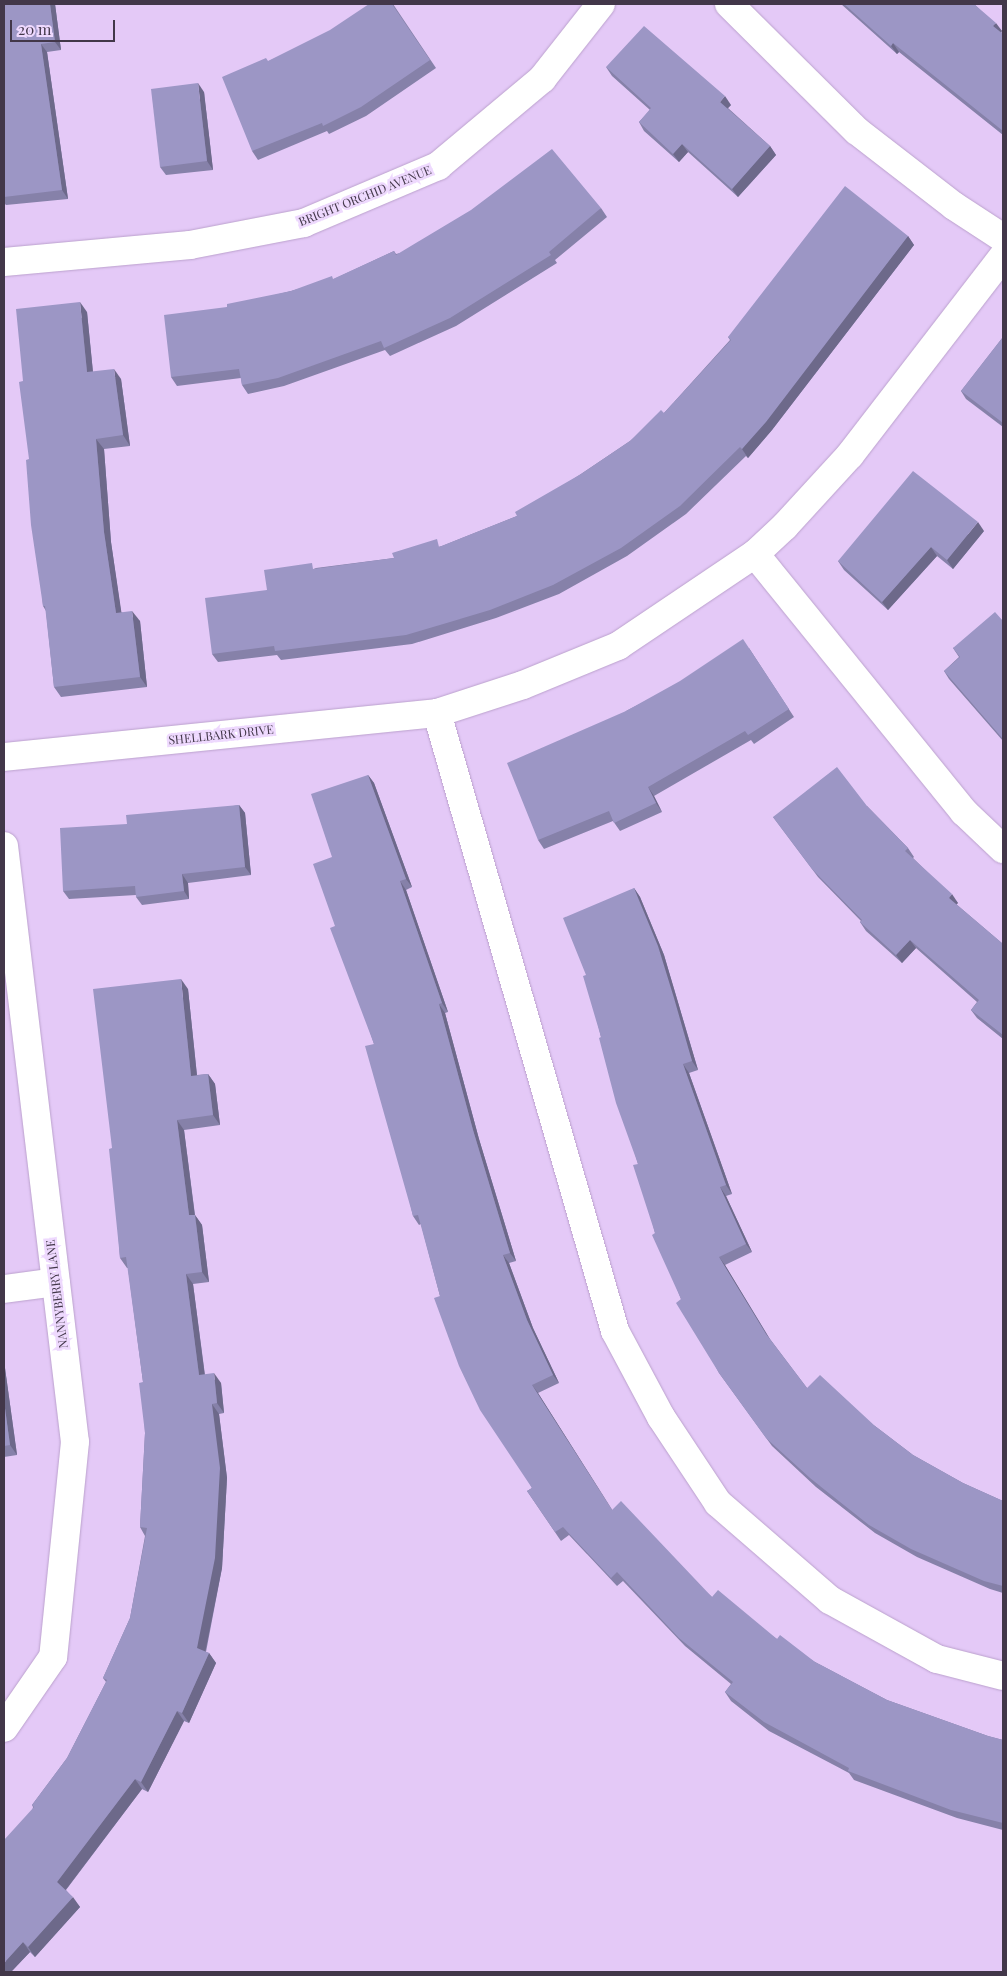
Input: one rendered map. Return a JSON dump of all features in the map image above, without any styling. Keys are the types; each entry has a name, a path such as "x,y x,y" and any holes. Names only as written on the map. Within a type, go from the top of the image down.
{"street":[{"name":"BRIGHT ORCHID AVENUE","path":"4,262 190,245 304,223 438,166 542,79 601,4"},
{"path":"729,4 857,131 954,206 1003,238"},
{"name":"SHELLBARK DRIVE","path":"4,757 437,713 523,685 618,646 755,554 850,455 1003,256"},
{"path":"755,554 964,812 1003,849"},
{"path":"437,713 615,1331 661,1417 718,1502 830,1600 937,1659 1003,1676"},
{"name":"NANNYBERRY LANE","path":"4,846 75,1442 54,1657 4,1728"},
{"path":"4,1289 56,1282"}],"building":[{"path":"4,4 50,4 55,42 41,44 62,190 4,197"},
{"path":"369,4 392,4 430,60 361,107 323,126 322,123 252,151 222,77 266,58 268,61 330,30"},
{"path":"844,4 974,4 996,23 993,26 1003,34 1003,131 893,43 891,46"},
{"path":"644,26 725,96 720,102 770,146 732,189 682,144 673,154 639,122 651,108 606,67"},
{"path":"198,83 207,161 160,167 151,89"},
{"path":"552,149 601,208 549,252 551,255 450,318 384,348 381,341 278,378 242,385 239,369 171,377 164,315 227,307 227,304 291,291 332,276 333,279 394,251 396,255 471,210"},
{"path":"845,186 908,236 766,422 742,449 740,447 680,506 621,548 553,585 490,610 406,635 275,651 274,646 212,654 205,598 267,590 264,570 312,563 313,569 394,558 392,553 437,539 439,547 517,516 515,512 581,474 630,441 661,410 664,413 731,340 728,337"},
{"path":"80,302 87,372 114,369 123,435 96,439 104,532 116,613 132,611 140,677 54,687 45,606 43,606 31,525 26,460 29,459 19,382 23,381 16,309"},
{"path":"1003,337 1003,423 961,391"},
{"path":"913,471 978,522 947,560 931,547 882,602 838,561"},
{"path":"995,612 1003,621 1003,739 944,671 960,657 953,648"},
{"path":"743,639 789,709 748,735 745,731 648,787 656,803 614,823 609,811 538,840 507,763 626,711 680,681"},
{"path":"837,767 867,806 908,848 905,851 952,894 949,898 1003,944 1003,1035 971,1010 979,1000 910,940 896,955 860,922 862,920 812,869 773,817"},
{"path":"368,775 406,879 400,881 442,1003 439,1004 473,1130 510,1253 503,1255 527,1320 553,1375 532,1385 612,1510 621,1501 712,1597 718,1590 777,1639 780,1635 815,1662 887,1700 1003,1740 1003,1823 951,1810 848,1771 849,1768 764,1722 725,1692 733,1682 679,1638 617,1572 611,1578 563,1527 555,1532 527,1491 532,1488 480,1410 459,1366 434,1298 440,1296 418,1215 413,1216 365,1046 374,1044 330,928 335,926 313,864 332,857 311,794"},
{"path":"239,805 245,867 182,874 184,891 136,897 135,886 63,891 60,828 127,824 126,815"},
{"path":"634,888 658,946 674,998 692,1061 683,1064 726,1185 720,1187 746,1244 719,1257 766,1334 807,1388 820,1375 875,1426 913,1455 963,1483 1003,1501 1003,1586 984,1581 911,1549 869,1525 810,1478 766,1438 719,1373 676,1303 681,1299 652,1235 655,1233 633,1165 638,1164 616,1103 599,1038 601,1037 583,976 586,975 563,918"},
{"path":"181,979 191,1076 208,1074 213,1115 177,1120 189,1215 195,1215 202,1272 186,1274 199,1375 214,1373 217,1403 212,1404 220,1468 215,1558 197,1648 209,1653 182,1713 177,1711 141,1782 135,1779 57,1882 73,1897 28,1947 23,1942 4,1963 4,1840 34,1807 32,1805 67,1758 107,1680 103,1678 130,1618 147,1528 140,1527 145,1433 139,1383 143,1382 126,1257 120,1258 109,1149 112,1148 93,989"},
{"path":"4,1401 10,1445 4,1446"}]}
